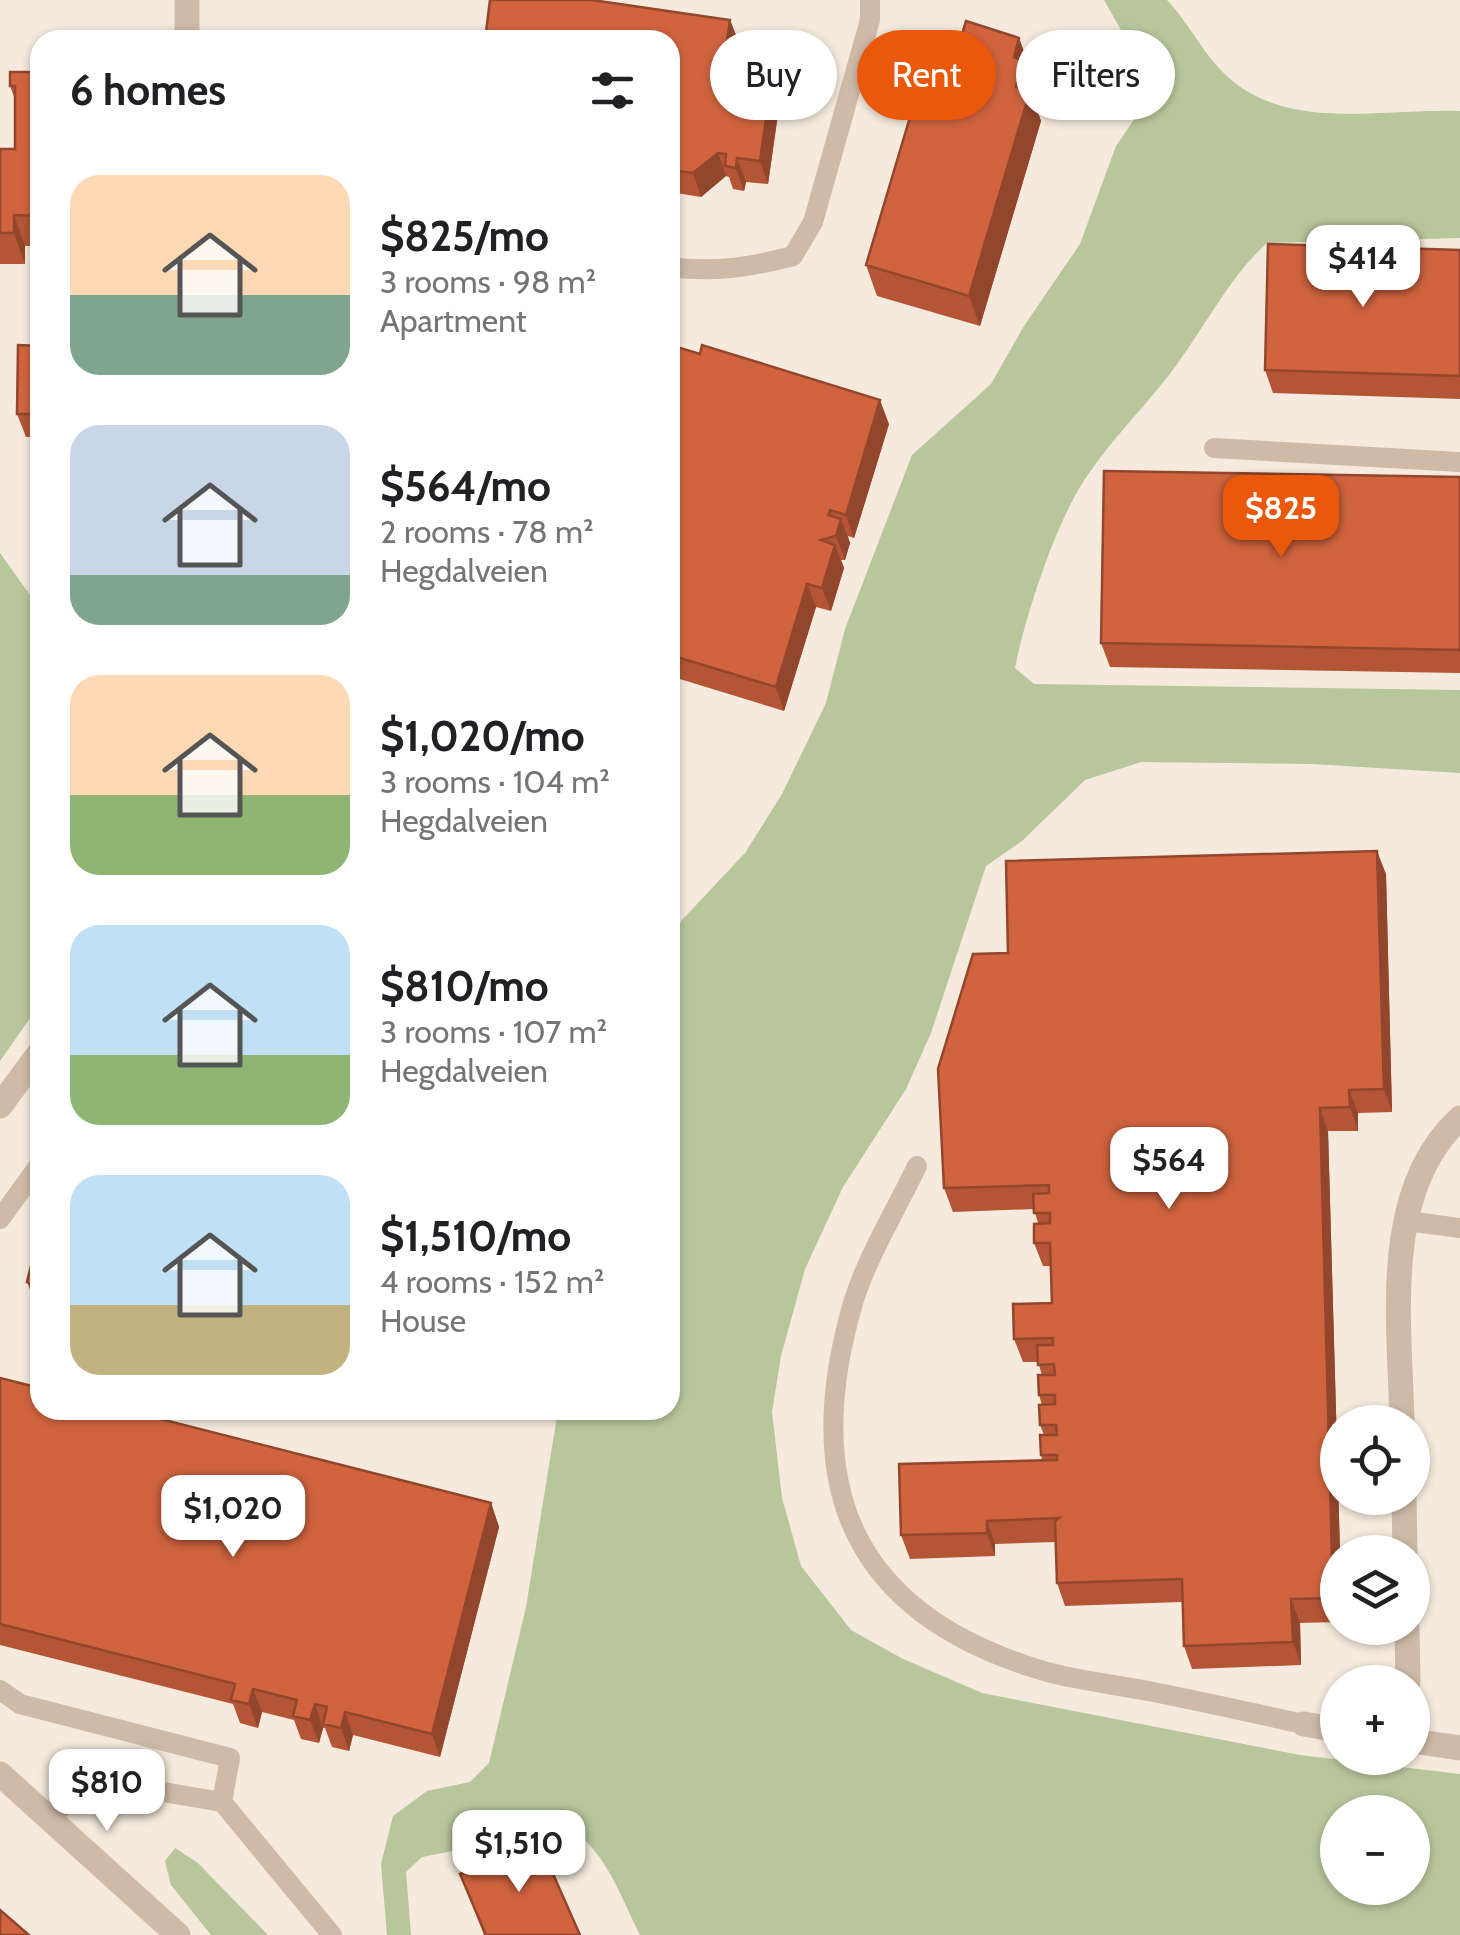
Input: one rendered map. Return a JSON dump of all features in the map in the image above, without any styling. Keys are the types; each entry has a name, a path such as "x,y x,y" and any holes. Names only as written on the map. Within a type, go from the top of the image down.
{"street":[{"path":"187,0 187,30"},
{"path":"0,1106 30,1066"},
{"path":"1402,1405 1399,1280 1407,1221 1416,1182 1440,1136 1460,1118"},
{"path":"1304,1724 1320,1727"},
{"path":"1430,1744 1460,1748"},
{"path":"0,1774 178,1935"}],"lane":[{"path":"680,269 699,272 793,256 813,222 870,20 870,0"},
{"path":"1214,448 1460,462"},
{"path":"917,1166 854,1302 837,1386 835,1464 846,1518 877,1574 916,1610 967,1642 1045,1671 1304,1724"},
{"path":"0,1219 30,1178"},
{"path":"1407,1221 1460,1228"},
{"path":"0,1690 20,1704 230,1758 222,1802"},
{"path":"48,1818 80,1792 110,1782 222,1802 332,1935"}],"green space":[{"path":"1104,0 1167,0 1218,67 1242,88 1270,102 1332,113 1460,111 1460,238 1267,243 1254,255 1168,376 1080,487 1041,575 1015,668 1034,684 1460,690 1460,773 1312,764 1141,762 1085,780 1022,841 986,866 931,1033 906,1089 843,1187 805,1269 781,1356 772,1412 782,1498 801,1566 851,1630 901,1658 982,1693 1320,1757 1320,1775 1430,1775 1430,1770 1460,1774 1460,1935 640,1935 597,1853 571,1829 554,1820 478,1846 422,1857 406,1872 411,1935 387,1935 381,1864 393,1816 427,1791 470,1782 489,1763 526,1607 556,1420 680,1420 681,921 745,853 782,794 826,703 845,629 912,455 991,384 1024,326 1080,244 1116,146 1134,120 1175,120 1175,30 1121,30"},
{"path":"0,553 30,595 30,1018 0,1061"},
{"path":"175,1848 198,1863 268,1935 211,1935 171,1885 165,1861"}],"building":[{"path":"490,0 592,0 730,20 729,30 710,30 710,120 766,120 760,161 737,158 736,168 725,166 726,154 718,153 693,173 680,171 680,30 486,30"},
{"path":"966,21 994,30 963,30"},
{"path":"996,31 1016,37 1016,120 1021,120 969,296 866,265 909,120 996,120"},
{"path":"10,72 30,72 30,216 14,215 14,233 0,233 0,149 15,149 15,86 10,86"},
{"path":"1268,244 1460,250 1460,376 1265,370"},
{"path":"18,345 30,346 30,414 17,414"},
{"path":"702,345 880,400 846,515 830,510 828,515 841,519 836,536 821,540 835,545 822,588 807,584 776,687 680,658 680,348 700,354"},
{"path":"1104,471 1460,477 1460,650 1101,643"},
{"path":"1377,851 1384,1089 1349,1090 1350,1107 1320,1108 1328,1405 1320,1405 1320,1515 1331,1515 1331,1535 1320,1535 1320,1598 1291,1599 1293,1642 1184,1646 1182,1579 1057,1583 1055,1521 1059,1518 987,1521 987,1533 901,1535 899,1464 1057,1460 1057,1455 1041,1455 1040,1435 1057,1435 1056,1425 1040,1425 1039,1405 1055,1404 1055,1395 1039,1395 1038,1375 1055,1375 1054,1364 1038,1365 1037,1345 1053,1345 1053,1338 1014,1339 1013,1304 1052,1303 1050,1243 1034,1243 1034,1224 1050,1223 1050,1213 1034,1213 1033,1194 1049,1193 1049,1185 944,1188 938,1069 973,954 1008,953 1006,861"},
{"path":"0,1378 30,1386 30,1420 164,1420 491,1503 432,1734 345,1712 341,1728 323,1724 327,1707 315,1704 310,1720 293,1716 297,1700 253,1689 249,1704 231,1700 235,1684 0,1624"},
{"path":"538,1840 580,1935 486,1935 460,1874"},
{"path":"0,1910 29,1935 0,1935"}]}
